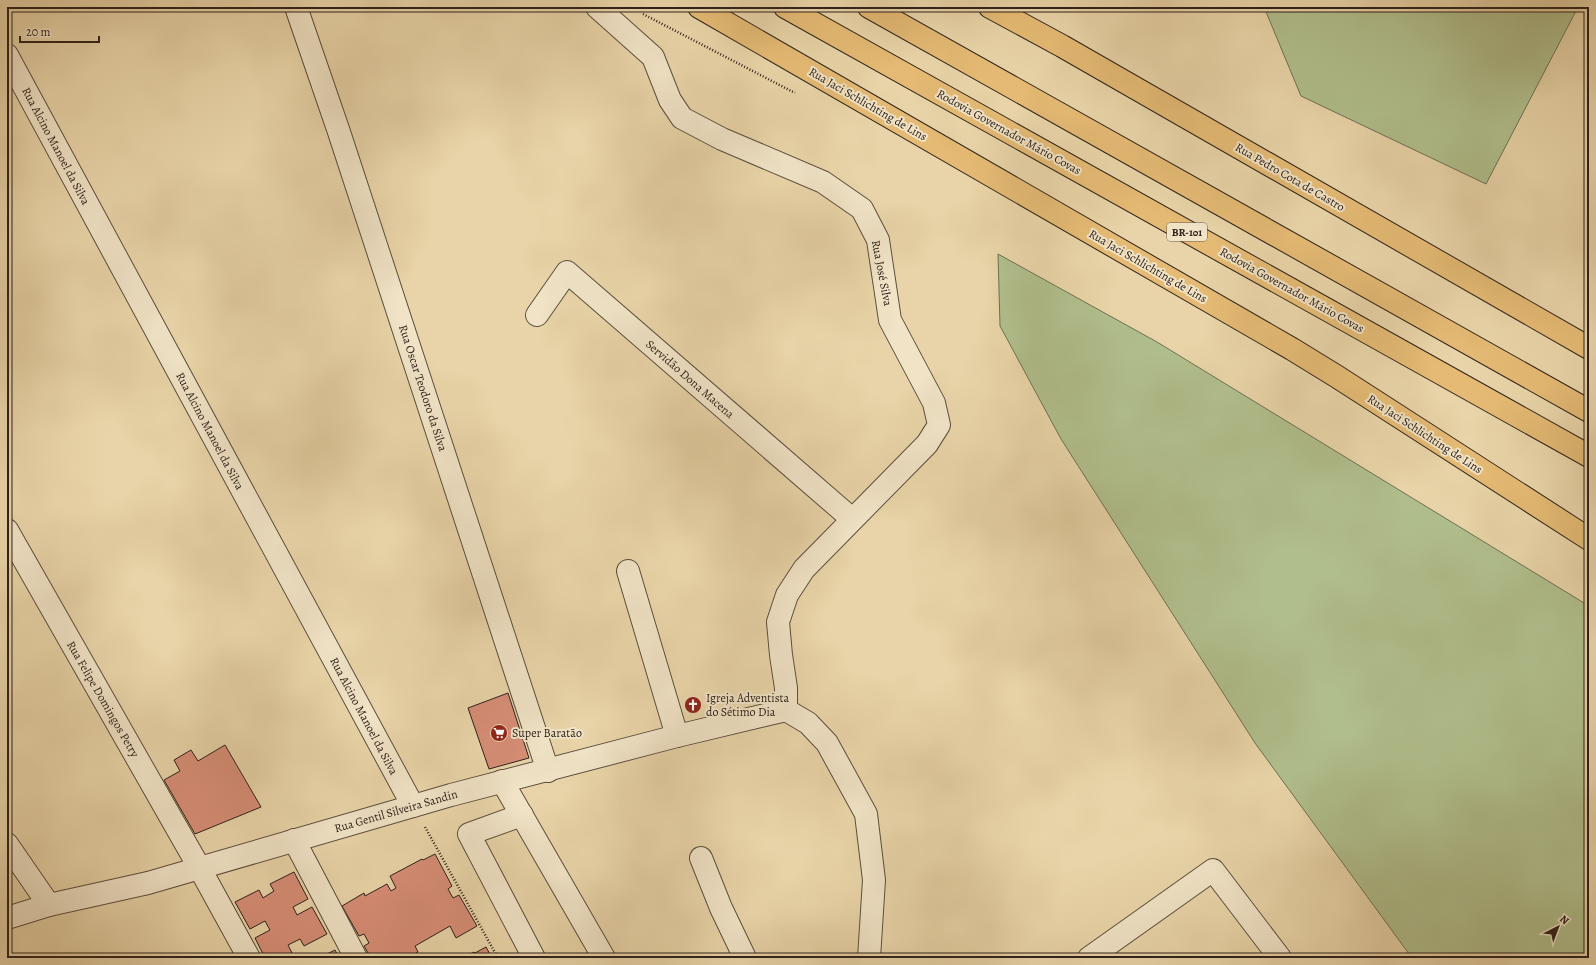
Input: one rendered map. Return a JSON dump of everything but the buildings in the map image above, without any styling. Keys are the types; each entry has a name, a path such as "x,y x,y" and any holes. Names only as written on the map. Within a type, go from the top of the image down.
{"main road":[{"name":"Rua Jaci Schlichting de Lins","path":"699,7 1292,349 1589,539"},
{"name":"Rodovia Governador Mário Covas","path":"785,7 1589,456"},
{"path":"869,7 1589,411"},
{"name":"Rua Pedro Cota de Castro","path":"990,7 1069,50 1589,348"}],"street":[{"name":"Rua Oscar Teodoro da Silva","path":"296,7 339,132 548,771"},
{"name":"Rua José Silva","path":"597,7 653,57 670,100 682,118 722,139 823,182 862,209 878,240 890,320 934,403 939,425 927,444 804,569 787,595 778,622 786,688 786,710"},
{"name":"Rua Alcino Manoel da Silva","path":"7,55 413,806"},
{"name":"Servidão Dona Macena","path":"536,315 567,272 852,519"},
{"name":"Rua Felipe Domingos Petry","path":"7,530 199,867 249,958"},
{"path":"628,571 677,736"},
{"name":"Rua Gentil Silveira Sandin","path":"7,918 48,905 148,883 199,867 502,781 548,771 677,736 786,710"},
{"path":"786,710 808,723 826,743 866,814 874,880 868,958"},
{"path":"502,781 604,958"},
{"path":"522,815 469,834 534,958"},
{"path":"294,840 356,958"},
{"path":"7,844 48,905"},
{"path":"701,858 721,908 745,958"},
{"path":"1090,958 1213,870 1280,958"}],"path":[{"path":"638,11 795,93"},
{"path":"413,806 498,958"}],"green space":[{"path":"1264,7 1578,7 1486,184 1301,96"},
{"path":"998,254 1157,342 1589,606 1589,958 1412,958 1255,743 1061,439 1000,326"}],"place":[{"name":"Igreja Adventista do Sétimo Dia","path":"693,705"},
{"name":"Super Baratão","path":"499,733"}]}
